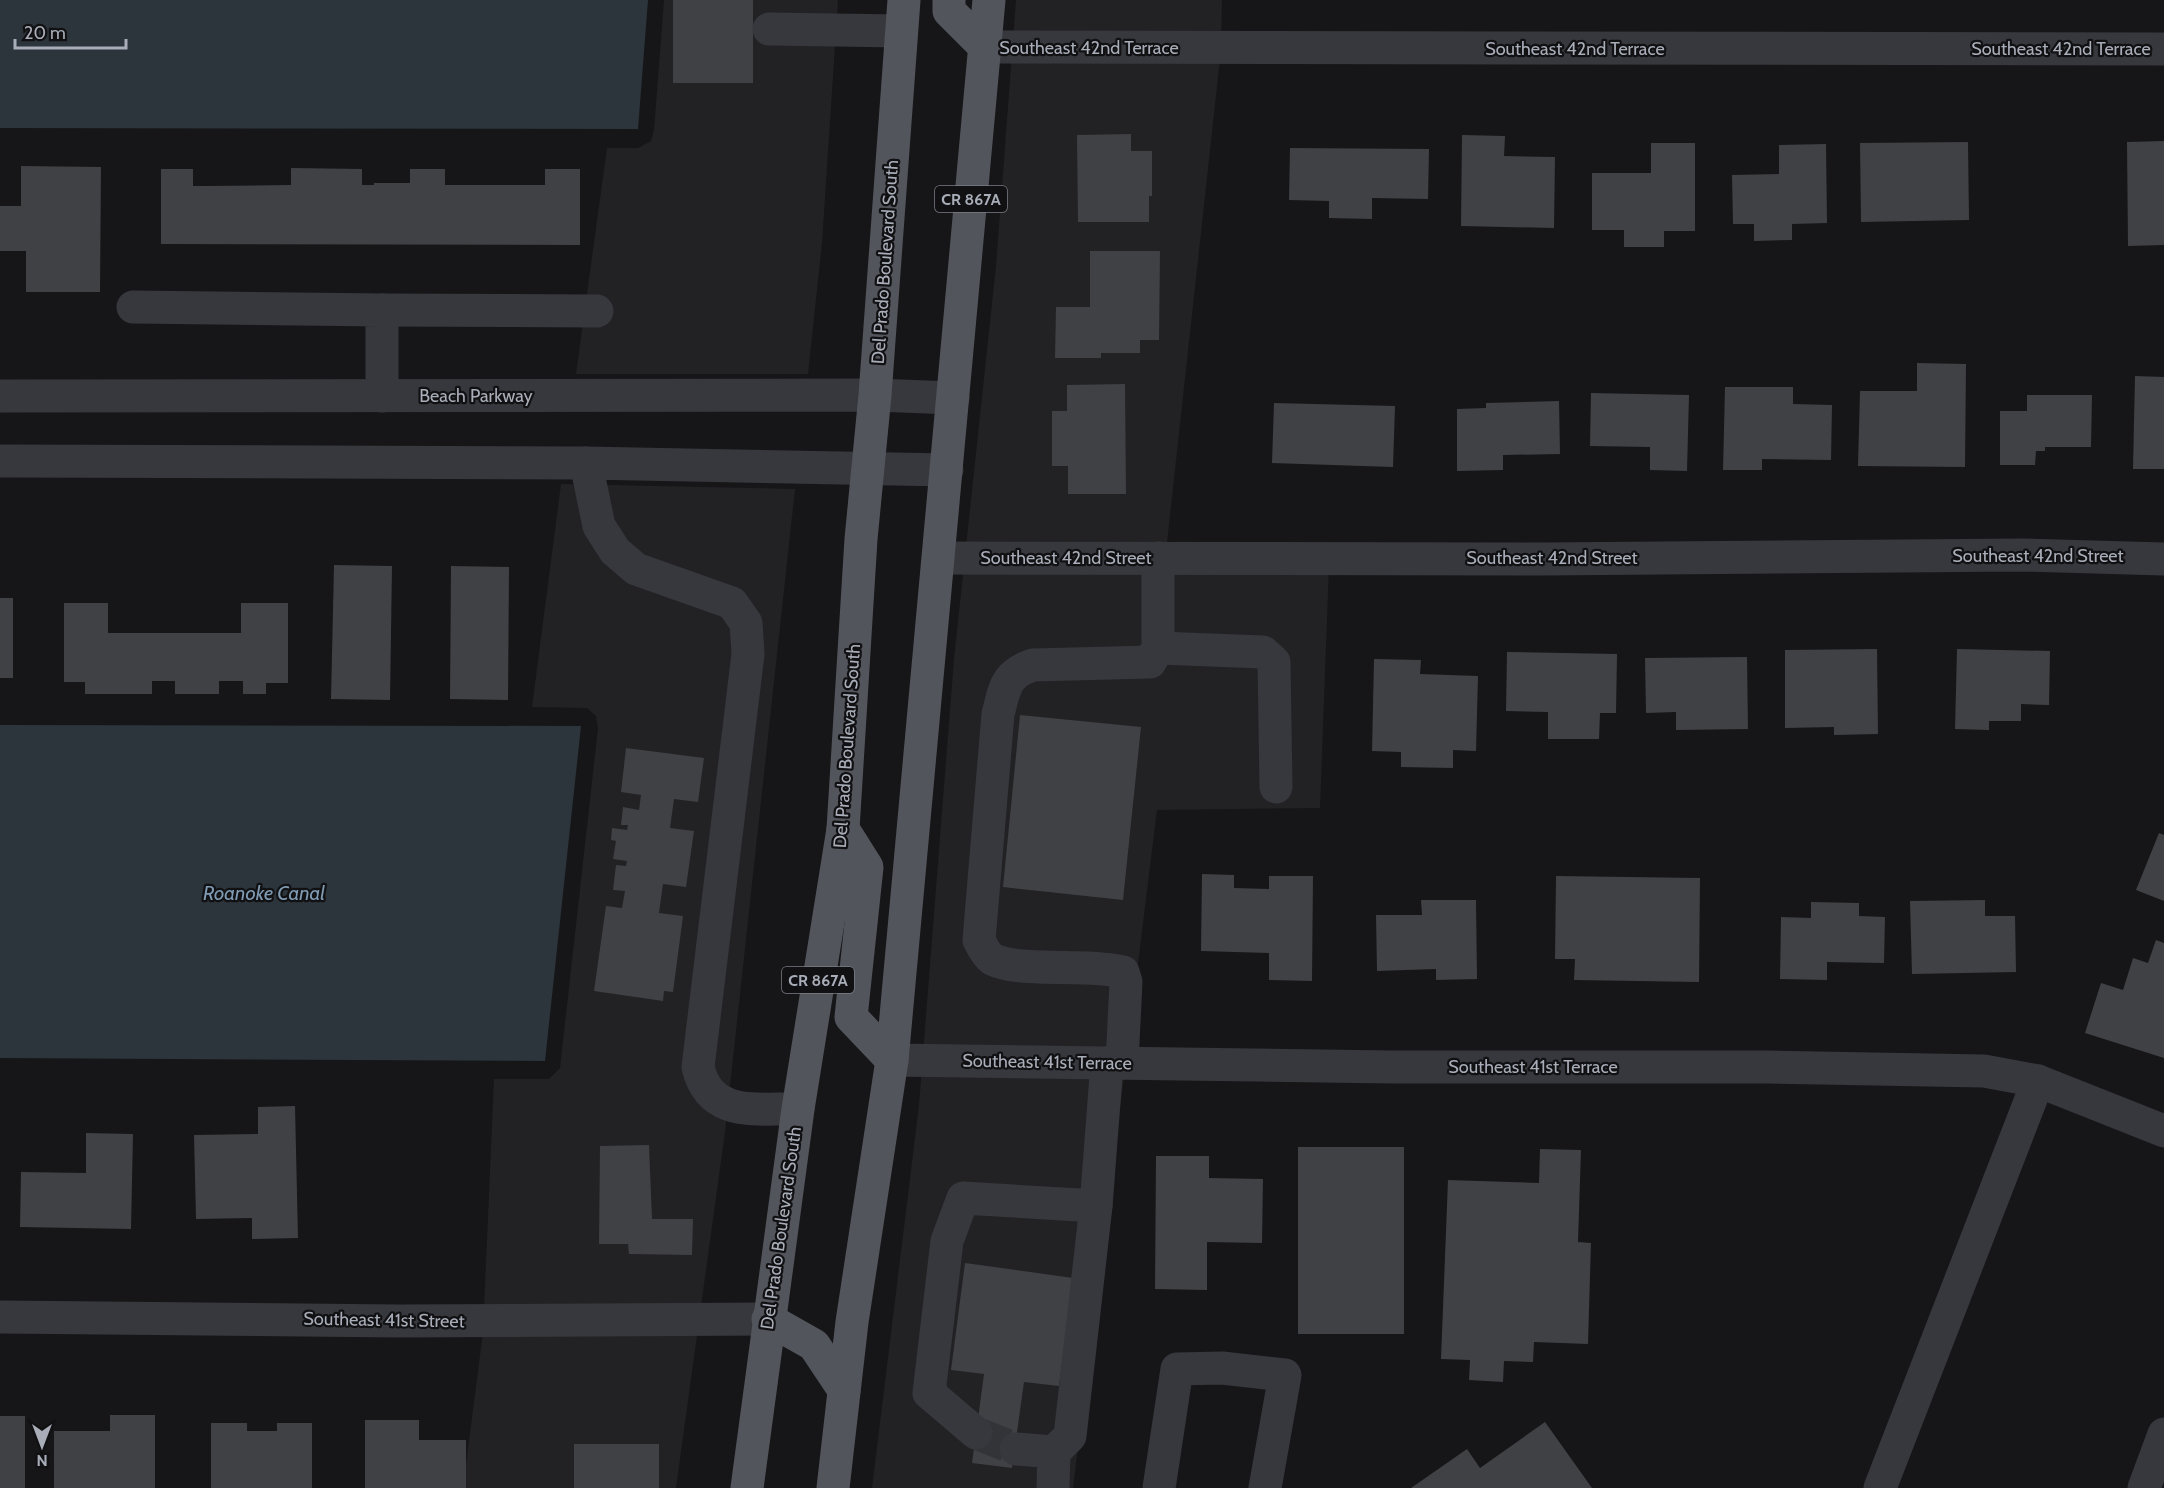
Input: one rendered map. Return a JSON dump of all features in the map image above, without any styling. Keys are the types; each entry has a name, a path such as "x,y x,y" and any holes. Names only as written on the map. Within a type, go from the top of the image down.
{"main road":[{"path":"949,0 949,10 985,47"},
{"name":"CR 867A","path":"833,1488 844,1390 892,1060 940,558 989,0"},
{"name":"Del Prado Boulevard South","path":"747,1488 798,1109 843,829 861,538 875,395 902,16"},
{"path":"843,829 867,867 851,1017 892,1060"},
{"path":"768,1319 814,1345 844,1390"}],"street":[{"path":"769,29 902,16"},
{"name":"Southeast 42nd Terrace","path":"985,47 2164,49"},
{"path":"133,307 597,311"},
{"path":"382,310 382,396"},
{"name":"Beach Parkway","path":"0,396 875,395 953,398"},
{"path":"0,461 586,463 946,470"},
{"path":"586,463 599,526 615,551 636,569 732,603 746,623 748,654 698,1066 702,1084 718,1102 736,1107 798,1109"},
{"name":"Southeast 42nd Street","path":"940,558 2023,555 2164,560"},
{"path":"1053,1488 1054,1452 1070,1436 1096,1206 1126,982 1123,972 1106,968 1006,964 990,958 979,940 998,714 1007,681 1018,670 1033,665 1150,662 1158,648 1158,558"},
{"path":"1158,648 1263,652 1274,662 1276,787"},
{"name":"Southeast 41st Terrace","path":"892,1060 1393,1067 1793,1067 1984,1071 2038,1081 2164,1131"},
{"path":"1880,1488 2038,1081"},
{"path":"976,1433 929,1393 947,1241 963,1198 1096,1206"},
{"name":"Southeast 41st Street","path":"0,1317 400,1321 768,1319"},
{"path":"1160,1488 1177,1369 1222,1368 1285,1375 1265,1488"},
{"path":"2145,1488 2164,1434"},
{"path":"1016,1449 1054,1452"}],"shaded area":[{"path":"664,0 838,0 822,243 808,374 576,374 607,148 638,148 651,141 654,130"},
{"path":"1016,0 1222,0 1221,50 1166,552 1329,565 1320,808 1157,810 1073,1488 872,1488 919,1105 954,659 996,266"},
{"path":"561,484 795,489 725,1132 676,1488 463,1488 483,1332 494,1079 549,1079 560,1068 598,728 596,716 587,708 532,707"}],"water":[{"path":"0,0 648,0 638,129 0,128"},
{"name":"Roanoke Canal","path":"0,725 581,726 545,1061 0,1058"}],"building":[{"path":"673,0 753,0 753,83 673,83"},
{"path":"1131,134 1131,151 1152,151 1152,196 1149,196 1149,222 1078,222 1077,135"},
{"path":"1462,135 1505,136 1504,156 1555,157 1554,228 1461,226"},
{"path":"2164,141 2164,245 2128,246 2127,142"},
{"path":"1968,142 1969,220 1861,222 1860,143"},
{"path":"1651,143 1695,143 1695,231 1664,231 1664,247 1624,247 1624,230 1592,230 1592,173 1651,173"},
{"path":"1826,144 1827,223 1792,224 1792,240 1754,241 1754,224 1733,224 1732,175 1779,174 1779,145"},
{"path":"1290,148 1429,149 1428,199 1372,198 1372,219 1329,218 1329,201 1289,200"},
{"path":"21,166 101,167 100,292 26,292 26,251 0,251 0,206 21,206"},
{"path":"291,168 362,169 362,185 410,183 410,169 445,169 445,185 545,185 545,169 580,169 580,245 161,244 161,169 193,169 193,186 207,186 291,185"},
{"path":"1090,251 1160,251 1159,340 1140,340 1140,353 1101,353 1101,358 1055,358 1056,307 1090,307"},
{"path":"1917,363 1966,364 1965,467 1858,466 1860,391 1917,391"},
{"path":"2135,376 2164,377 2164,469 2133,469"},
{"path":"1125,384 1126,494 1068,494 1068,466 1052,466 1052,411 1067,411 1067,385"},
{"path":"1725,387 1793,387 1793,404 1832,405 1831,460 1762,459 1762,470 1723,470"},
{"path":"1591,393 1689,395 1687,471 1650,470 1650,447 1590,446"},
{"path":"2027,395 2092,395 2091,447 2045,447 2045,451 2036,451 2035,465 2000,465 2000,411 2027,411"},
{"path":"1559,401 1560,454 1503,455 1503,470 1457,471 1457,409 1486,408 1486,403"},
{"path":"1274,403 1395,406 1393,467 1272,463"},
{"path":"334,565 392,566 390,700 331,699"},
{"path":"451,566 509,567 508,700 450,699"},
{"path":"0,598 13,598 13,678 0,678"},
{"path":"64,603 108,603 108,633 241,633 241,603 288,603 288,683 266,683 266,694 243,694 243,681 219,681 219,694 175,694 175,681 152,681 152,694 85,694 85,682 64,682"},
{"path":"1877,649 1878,734 1834,735 1834,727 1785,728 1785,650"},
{"path":"1957,649 2050,651 2049,705 2021,704 2021,721 1989,721 1989,730 1955,729"},
{"path":"1507,652 1617,654 1616,713 1600,713 1599,739 1548,739 1548,712 1506,711"},
{"path":"1747,657 1748,729 1676,730 1676,712 1646,713 1645,658"},
{"path":"1374,659 1421,660 1420,674 1478,676 1476,751 1453,750 1453,768 1401,767 1401,752 1372,751"},
{"path":"1020,715 1141,727 1123,900 1003,887"},
{"path":"626,748 704,758 698,802 674,799 670,828 694,831 686,887 663,884 659,913 683,916 673,992 664,991 663,1001 594,991 606,906 622,908 625,891 613,890 616,865 626,866 627,861 613,859 616,841 611,840 612,828 627,830 628,825 621,825 623,807 639,810 641,795 621,792"},
{"path":"2159,833 2164,835 2164,901 2136,890"},
{"path":"1202,874 1234,875 1234,888 1269,889 1269,876 1313,876 1312,981 1269,980 1269,953 1201,951"},
{"path":"1556,876 1700,878 1699,982 1574,980 1575,959 1555,959"},
{"path":"1421,900 1476,900 1477,979 1436,980 1436,969 1377,971 1376,915 1422,915"},
{"path":"1985,900 1985,916 2015,916 2016,972 1912,974 1910,901"},
{"path":"1811,902 1859,903 1859,916 1885,917 1884,963 1827,962 1827,980 1780,979 1781,917 1811,918"},
{"path":"2156,940 2164,943 2164,1058 2085,1033 2101,983 2123,990 2133,958 2148,963"},
{"path":"295,1106 298,1238 252,1239 252,1218 196,1219 194,1135 258,1134 258,1107"},
{"path":"86,1133 133,1134 131,1229 20,1227 21,1172 86,1173"},
{"path":"649,1145 652,1219 693,1219 692,1255 629,1254 628,1244 599,1244 600,1146"},
{"path":"1298,1147 1404,1147 1404,1334 1298,1334"},
{"path":"1540,1149 1581,1150 1578,1242 1591,1243 1588,1344 1534,1342 1533,1362 1504,1361 1503,1382 1469,1380 1470,1360 1441,1359 1448,1180 1539,1183"},
{"path":"1156,1156 1209,1156 1209,1178 1263,1179 1262,1243 1207,1242 1207,1290 1155,1289"},
{"path":"965,1263 1073,1278 1059,1386 1024,1382 1012,1468 972,1463 984,1374 951,1370"},
{"path":"110,1415 155,1415 155,1488 54,1488 54,1431 110,1431"},
{"path":"0,1416 25,1416 25,1488 0,1488"},
{"path":"365,1420 419,1420 419,1440 466,1440 466,1488 365,1488"},
{"path":"1545,1422 1592,1488 1411,1488 1467,1449 1480,1468"},
{"path":"211,1423 247,1423 247,1431 277,1431 277,1423 312,1423 312,1488 211,1488"},
{"path":"574,1444 659,1444 659,1488 574,1488"}],"tunnel":[{"path":"976,1433 1016,1449"}]}
